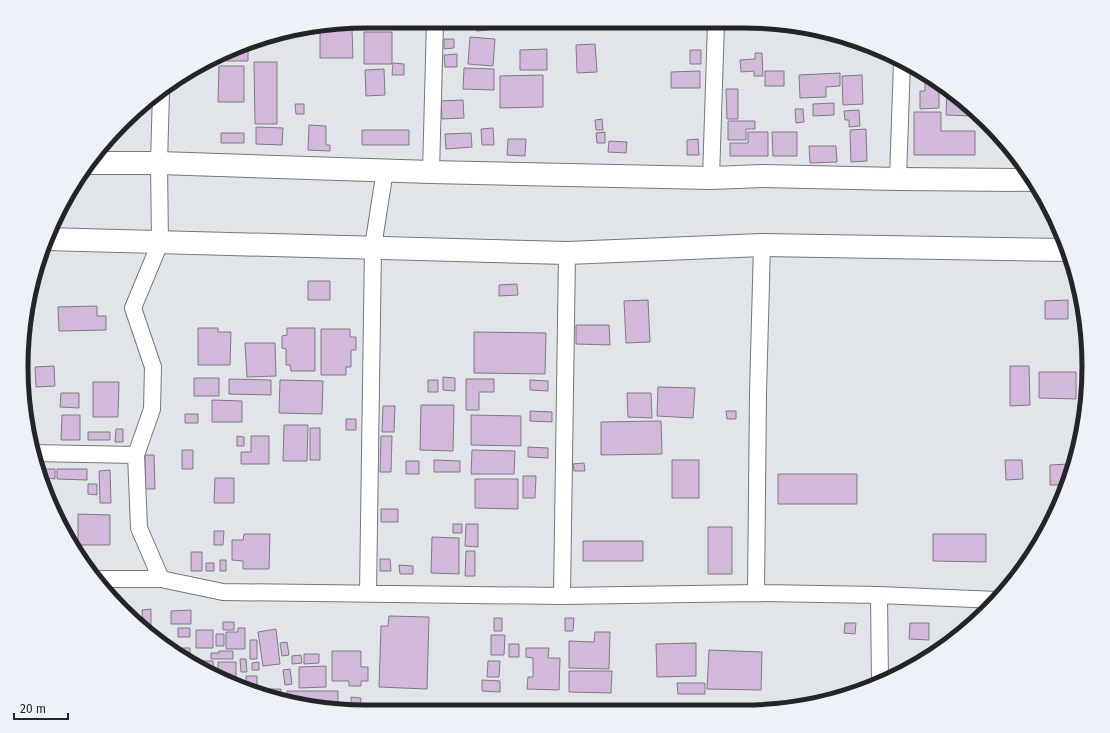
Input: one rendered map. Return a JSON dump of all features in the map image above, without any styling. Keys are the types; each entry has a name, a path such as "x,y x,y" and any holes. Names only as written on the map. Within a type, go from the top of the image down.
{"street":[{"path":"431,172 435,28"},
{"path":"711,178 716,28"},
{"path":"898,179 902,67"},
{"path":"161,97 159,163 160,243 133,308 153,367 152,409 136,455 139,528 161,579"},
{"path":"96,163 159,163 431,172 711,178 763,176 1026,180"},
{"path":"368,593 373,247 385,170"},
{"path":"53,239 567,253 762,245 1061,250"},
{"path":"756,593 758,393 762,245"},
{"path":"562,596 567,253"},
{"path":"40,453 136,455"},
{"path":"104,580 161,579 223,592 562,596 756,593 879,595 989,600"},
{"path":"879,595 880,676"}],"building":[{"path":"477,28 497,29 477,31"},
{"path":"352,29 353,58 320,58 320,31"},
{"path":"364,32 392,32 392,64 364,64"},
{"path":"470,37 495,39 493,66 468,64"},
{"path":"444,39 454,39 454,48 444,49"},
{"path":"595,44 597,72 577,73 576,45"},
{"path":"547,49 547,70 520,70 520,50"},
{"path":"248,50 248,61 225,61 225,59"},
{"path":"690,50 701,50 701,64 690,64"},
{"path":"755,53 762,53 763,76 754,76 754,71 741,72 740,60 755,59"},
{"path":"457,54 457,67 445,67 444,55"},
{"path":"254,62 277,62 277,124 255,124"},
{"path":"393,63 404,64 404,75 392,75"},
{"path":"219,66 244,66 244,102 218,102"},
{"path":"464,68 494,69 494,90 463,89"},
{"path":"384,69 385,95 366,96 365,70"},
{"path":"700,71 700,88 671,88 671,72"},
{"path":"765,71 784,71 784,86 765,86"},
{"path":"840,73 840,86 826,87 826,97 800,98 799,75"},
{"path":"543,75 543,107 500,108 500,76"},
{"path":"862,75 863,104 843,105 842,76"},
{"path":"925,81 939,90 939,108 920,109 920,91 925,91"},
{"path":"726,89 738,89 738,119 727,119"},
{"path":"947,96 971,116 946,115"},
{"path":"463,100 464,118 442,119 441,101"},
{"path":"834,103 834,115 813,116 813,104"},
{"path":"295,104 304,104 304,114 296,114"},
{"path":"795,109 803,109 804,122 796,123"},
{"path":"859,110 860,126 849,127 849,120 845,120 844,111"},
{"path":"914,112 941,112 941,131 975,131 975,155 914,155"},
{"path":"602,119 603,130 596,130 595,120"},
{"path":"728,121 755,121 755,129 746,129 746,140 728,140"},
{"path":"309,125 326,126 326,145 330,145 330,151 308,150"},
{"path":"256,127 283,128 282,145 256,144"},
{"path":"493,128 494,145 482,145 481,129"},
{"path":"866,129 867,161 851,162 850,130"},
{"path":"362,130 409,130 409,145 362,145"},
{"path":"605,132 605,143 597,143 596,133"},
{"path":"748,132 768,132 768,156 730,156 730,143 748,143"},
{"path":"772,132 797,132 797,156 773,156"},
{"path":"221,133 244,133 244,143 221,143"},
{"path":"471,133 472,147 446,149 445,134"},
{"path":"508,139 526,139 525,156 507,155"},
{"path":"698,139 699,155 687,155 687,140"},
{"path":"609,141 627,142 626,153 608,152"},
{"path":"809,146 836,146 837,162 810,163"},
{"path":"308,281 330,281 330,300 308,300"},
{"path":"517,284 518,295 499,296 499,285"},
{"path":"648,300 650,342 626,343 624,301"},
{"path":"1068,300 1068,319 1045,319 1045,301"},
{"path":"97,306 97,316 106,316 106,330 59,331 58,307"},
{"path":"576,325 609,325 610,345 576,344"},
{"path":"198,328 218,328 218,332 231,332 230,365 198,365"},
{"path":"287,328 315,328 315,371 291,371 290,365 286,365 286,349 282,348 282,336 287,335"},
{"path":"321,329 350,329 350,337 356,337 356,350 351,350 351,367 346,367 346,375 321,375"},
{"path":"474,332 546,333 545,374 474,373"},
{"path":"245,343 275,343 276,376 247,377"},
{"path":"54,366 55,386 36,387 35,367"},
{"path":"1010,366 1029,366 1030,405 1010,406"},
{"path":"1039,372 1076,372 1076,399 1039,398"},
{"path":"443,377 455,378 455,391 443,390"},
{"path":"194,378 219,378 219,396 194,396"},
{"path":"229,379 271,380 271,395 229,394"},
{"path":"466,379 494,379 494,392 479,392 479,410 466,410"},
{"path":"280,380 323,381 322,414 279,413"},
{"path":"428,380 438,380 438,392 428,392"},
{"path":"530,380 548,381 548,391 530,390"},
{"path":"93,382 119,382 118,417 93,417"},
{"path":"658,387 695,388 693,418 657,416"},
{"path":"61,393 79,393 79,408 60,407"},
{"path":"627,393 651,393 652,418 628,417"},
{"path":"212,400 242,401 242,422 212,422"},
{"path":"421,405 454,405 453,451 420,450"},
{"path":"383,406 395,406 394,432 382,432"},
{"path":"530,411 552,412 552,422 530,421"},
{"path":"726,411 736,411 736,419 727,419"},
{"path":"185,414 198,414 198,423 185,423"},
{"path":"62,415 80,415 80,440 61,440"},
{"path":"471,415 521,416 521,446 471,445"},
{"path":"346,419 356,419 356,430 346,430"},
{"path":"661,421 662,454 601,455 601,422"},
{"path":"284,425 308,425 307,461 283,461"},
{"path":"310,428 320,428 320,460 310,460"},
{"path":"116,429 123,429 123,442 115,442"},
{"path":"88,432 110,432 110,440 88,440"},
{"path":"237,436 244,437 244,446 237,446"},
{"path":"251,436 269,436 269,464 241,464 241,452 251,452"},
{"path":"381,436 392,436 391,472 380,472"},
{"path":"528,447 548,448 548,458 528,457"},
{"path":"182,450 193,450 193,469 182,469"},
{"path":"472,450 515,451 514,474 471,474"},
{"path":"145,455 154,455 155,489 145,489"},
{"path":"434,460 460,461 460,472 434,472"},
{"path":"672,460 699,460 699,498 672,498"},
{"path":"1005,460 1022,460 1023,479 1006,480"},
{"path":"406,461 419,461 419,474 406,474"},
{"path":"584,463 585,471 574,471 573,464"},
{"path":"1067,464 1060,485 1050,485 1050,465"},
{"path":"46,469 55,469 55,479 47,478"},
{"path":"57,469 87,469 87,480 57,479"},
{"path":"110,470 111,503 100,503 99,471"},
{"path":"778,474 857,474 857,504 778,504"},
{"path":"523,476 536,476 535,498 523,498"},
{"path":"215,478 234,478 234,503 214,503"},
{"path":"475,479 518,479 518,509 475,508"},
{"path":"88,484 97,484 97,495 88,494"},
{"path":"381,509 398,509 398,522 381,522"},
{"path":"78,514 110,515 110,545 78,544"},
{"path":"453,524 462,524 462,533 453,533"},
{"path":"466,524 478,524 478,547 465,546"},
{"path":"708,527 732,527 732,574 708,574"},
{"path":"214,531 224,531 223,545 214,545"},
{"path":"244,534 270,534 269,569 243,569 243,561 232,560 232,540 243,540"},
{"path":"933,534 986,534 986,562 933,561"},
{"path":"432,537 459,538 459,574 431,573"},
{"path":"583,541 643,541 643,561 583,561"},
{"path":"466,551 475,551 475,576 465,576"},
{"path":"191,552 202,552 202,571 191,571"},
{"path":"380,559 390,559 391,571 380,571"},
{"path":"220,560 226,560 226,571 220,571"},
{"path":"206,563 214,563 214,571 206,571"},
{"path":"399,565 413,566 413,574 400,574"},
{"path":"151,609 151,628 143,621 142,610"},
{"path":"191,610 191,624 171,624 171,611"},
{"path":"389,616 429,617 427,689 379,687 381,626 388,626"},
{"path":"494,618 502,618 502,631 494,631"},
{"path":"565,618 574,618 573,631 565,631"},
{"path":"223,622 234,622 234,630 223,630"},
{"path":"845,623 856,623 855,634 844,633"},
{"path":"910,623 929,623 929,640 909,639"},
{"path":"178,628 190,628 190,637 178,637"},
{"path":"238,628 245,628 245,649 226,649 226,632 238,632"},
{"path":"276,629 280,664 263,666 258,632"},
{"path":"196,630 213,630 213,648 196,648"},
{"path":"595,632 610,632 609,669 569,668 569,641 594,642"},
{"path":"216,634 224,634 224,646 216,646"},
{"path":"491,635 505,635 504,655 491,655"},
{"path":"250,640 257,640 257,659 250,659"},
{"path":"287,642 289,655 282,656 280,643"},
{"path":"696,643 696,676 657,677 656,644"},
{"path":"509,644 519,644 519,657 509,657"},
{"path":"178,648 190,648 190,656"},
{"path":"526,648 549,648 548,658 560,658 559,690 527,689 528,677 533,677 533,658 526,657"},
{"path":"709,650 762,652 761,690 707,689"},
{"path":"219,651 233,651 233,659 211,659 211,653 219,653"},
{"path":"332,651 361,651 361,667 368,667 368,681 361,681 361,686 349,686 349,681 332,681"},
{"path":"304,654 319,654 319,663 304,664"},
{"path":"301,655 302,663 292,664 292,656"},
{"path":"240,659 246,659 247,672 241,672"},
{"path":"199,661 213,661 213,668"},
{"path":"488,661 500,661 499,677 487,677"},
{"path":"218,662 236,662 236,679 218,670"},
{"path":"259,662 259,670 252,670 252,663"},
{"path":"326,666 326,687 299,688 299,667"},
{"path":"290,669 292,684 285,685 283,670"},
{"path":"569,671 612,671 611,693 569,692"},
{"path":"246,676 257,676 257,687 246,682"},
{"path":"482,680 500,681 500,692 482,691"},
{"path":"677,683 705,683 705,694 678,694"},
{"path":"265,689 281,689 281,693"},
{"path":"287,691 338,691 338,703 322,702 287,695"},
{"path":"351,697 361,698 360,705 351,704"}]}
